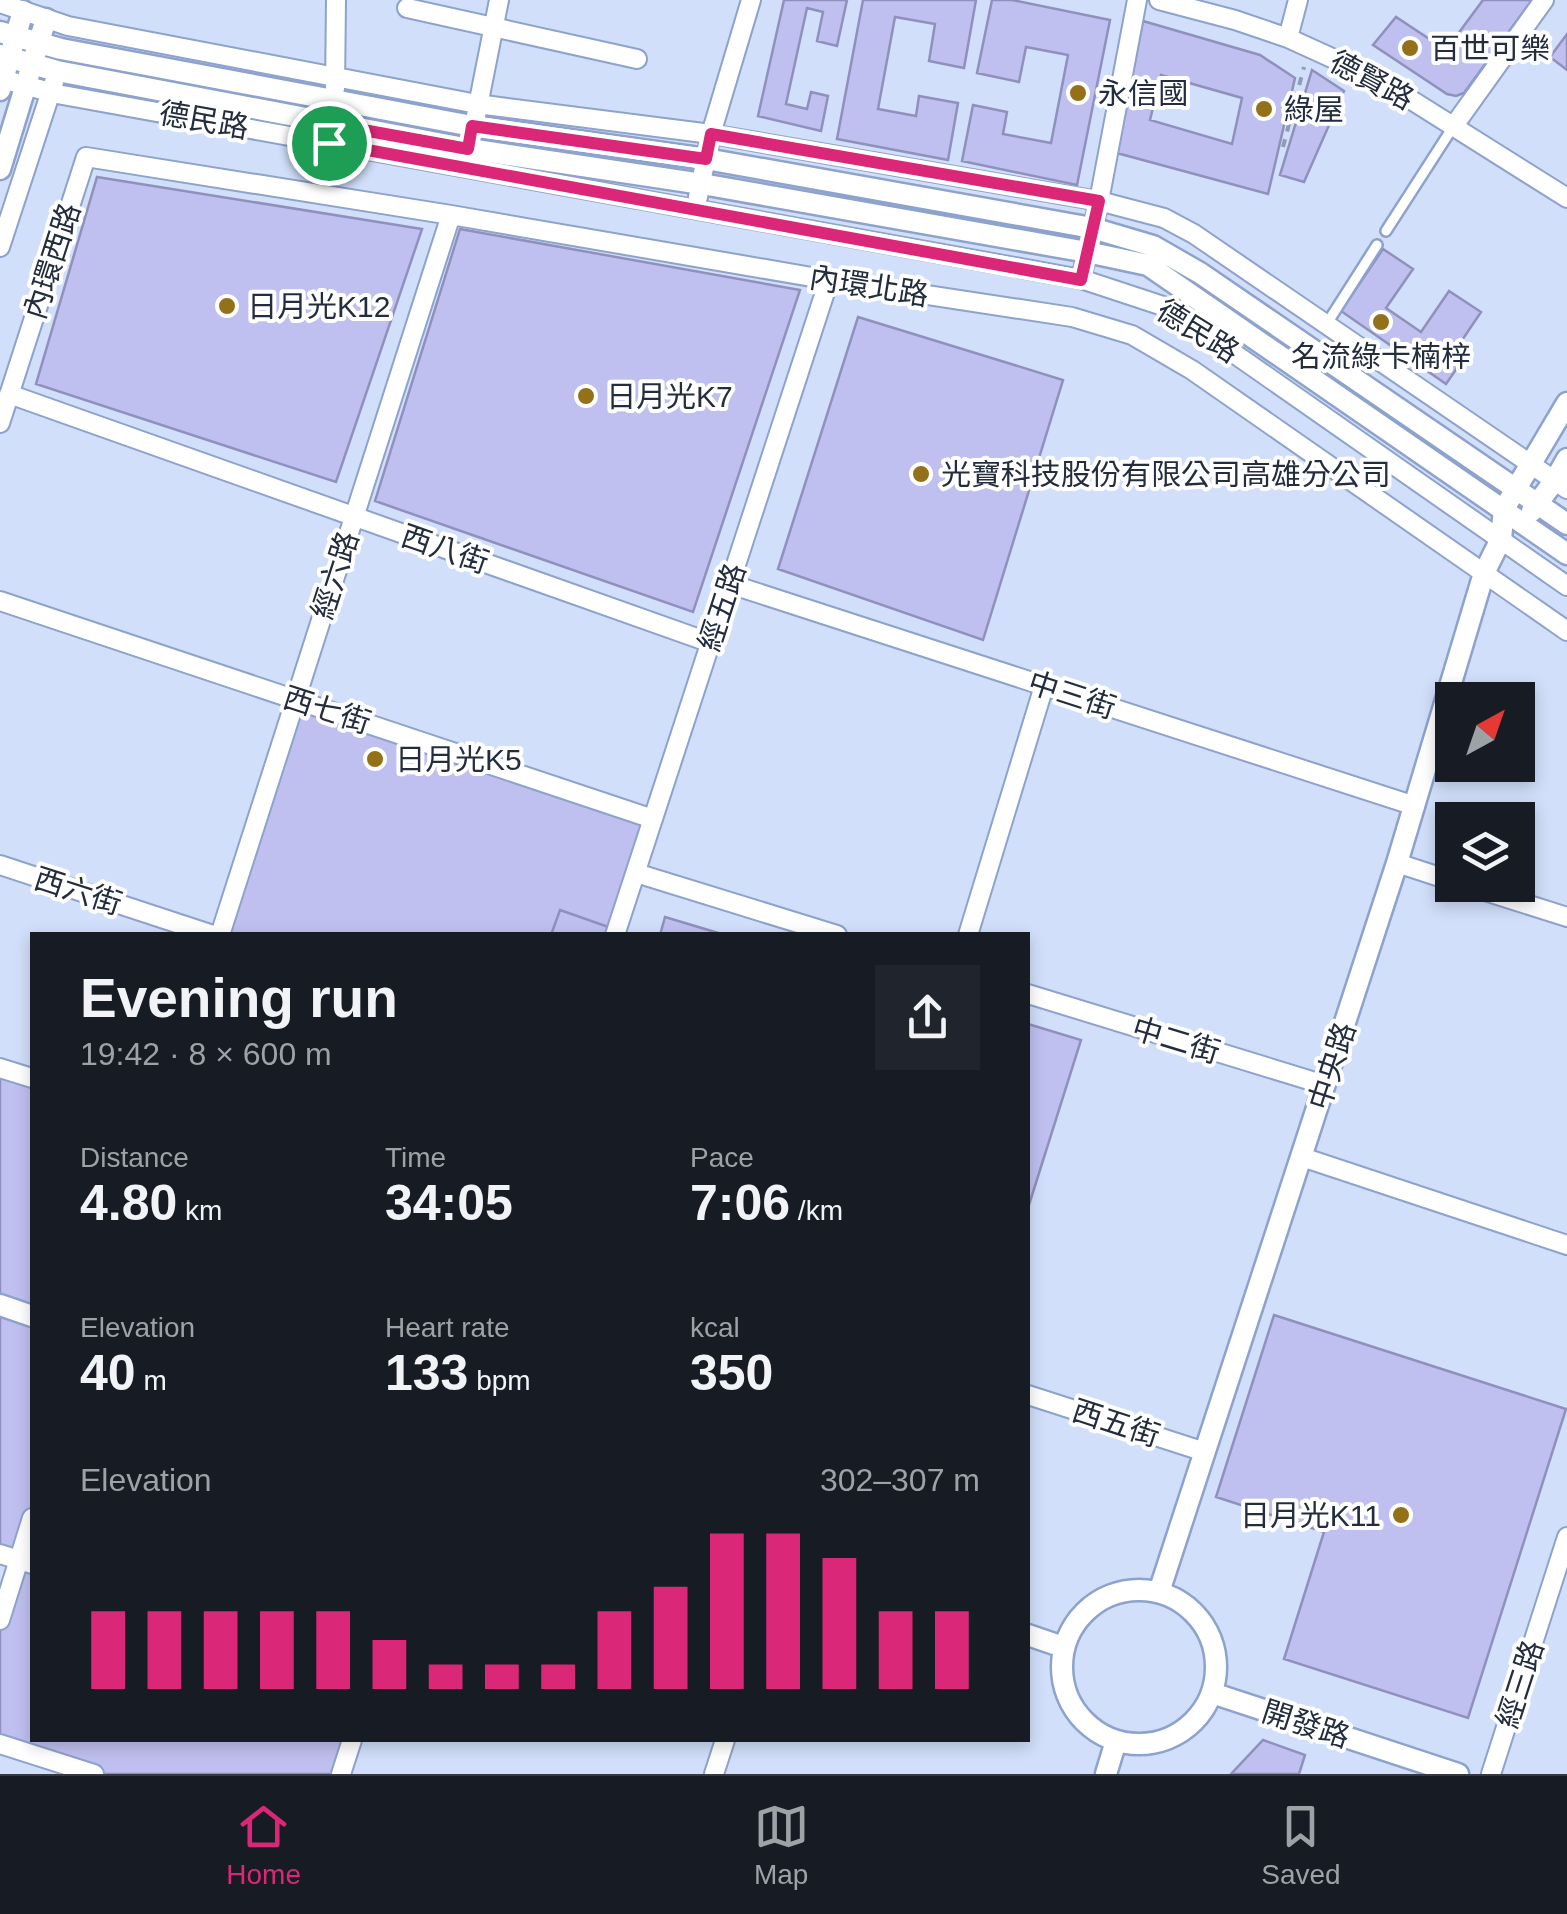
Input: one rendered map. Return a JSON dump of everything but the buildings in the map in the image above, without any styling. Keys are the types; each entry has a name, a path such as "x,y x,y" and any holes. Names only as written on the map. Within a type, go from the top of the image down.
{"street":[{"path":"330,133 337,78 336,0"},
{"path":"467,158 499,0"},
{"path":"694,209 711,134 751,0"},
{"path":"1081,280 1137,0"},
{"name":"德賢路","path":"1159,0 1288,38 1378,79 1567,198"},
{"path":"1288,38 1298,0"},
{"path":"1453,126 1544,0"},
{"path":"0,3 68,26 477,104 711,134 1099,201 1164,218 1194,234 1561,485"},
{"path":"407,8 637,59"},
{"path":"1,82 6,45 23,11"},
{"path":"0,169 46,19"},
{"path":"0,248 58,71 68,26"},
{"name":"德民路","path":"6,45 39,43 472,126 706,159 1092,228 1153,246 1567,524"},
{"name":"德民路","path":"6,45 32,64 330,133"},
{"name":"德民路","path":"1,82 467,158 694,209 1081,280 1169,308 1567,586"},
{"name":"內環北路","path":"86,157 1072,317 1132,336 1192,370 1567,631"},
{"name":"內環西路","path":"0,423 86,157"},
{"name":"德民路","path":"467,158 702,184 1148,265 1567,554"},
{"name":"經六路","path":"217,932 451,215"},
{"name":"經五路","path":"616,932 829,280"},
{"name":"西八街","path":"9,394 711,643"},
{"path":"1501,538 1504,509 1567,403"},
{"path":"1501,538 1561,485 1567,459"},
{"name":"中央路","path":"1160,1592 1398,863 1484,573 1501,538"},
{"name":"中三街","path":"730,584 1415,806"},
{"name":"西七街","path":"0,601 653,818"},
{"path":"969,932 1044,686"},
{"path":"1398,863 1435,875"},
{"name":"西六街","path":"0,866 207,932"},
{"path":"636,872 827,932"},
{"path":"1520,902 1567,917"},
{"name":"中二街","path":"1030,995 1325,1086"},
{"path":"0,1068 30,1077"},
{"path":"1302,1157 1567,1245"},
{"path":"0,1306 30,1315"},
{"name":"西五街","path":"1030,1396 1205,1452"},
{"path":"0,1620 26,1562 30,1533"},
{"name":"經三路","path":"1491,1774 1567,1537"},
{"path":"0,1554 26,1562"},
{"path":"1126,1590 1160,1592 1180,1601 1210,1635 1216,1667 1212,1693 1194,1721 1175,1735 1150,1744 1116,1741 1097,1732 1070,1702 1063,1685 1063,1647 1077,1619 1094,1603 1126,1590"},
{"path":"1030,1636 1063,1647"},
{"name":"開發路","path":"1212,1693 1458,1774"},
{"path":"1106,1774 1116,1741"},
{"path":"341,1774 351,1742"},
{"path":"714,1774 725,1742"},
{"path":"0,1744 94,1774"}],"lane":[{"path":"1386,231 1453,126"},
{"path":"1326,325 1377,245"}],"path":[{"path":"1283,147 1310,48"}],"place":[{"name":"百世可樂","path":"1410,48"},
{"name":"永信國","path":"1078,93"},
{"name":"綠屋","path":"1264,109"},
{"name":"日月光K12","path":"227,306"},
{"name":"名流綠卡楠梓","path":"1381,322"},
{"name":"日月光K7","path":"586,396"},
{"name":"光寶科技股份有限公司高雄分公司","path":"921,474"},
{"name":"日月光K5","path":"375,759"},
{"name":"日月光K11","path":"1401,1515"}],"route":[{"path":"330,124 468,149 472,126 706,159 711,134 1099,201 1081,280 329,143 330,124"}]}
